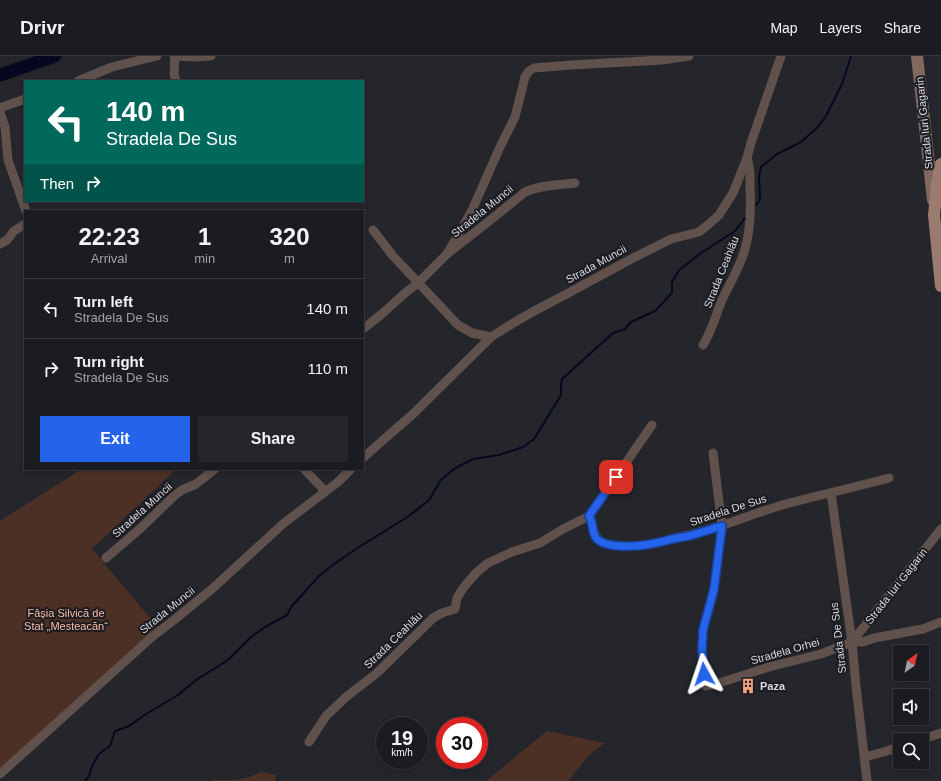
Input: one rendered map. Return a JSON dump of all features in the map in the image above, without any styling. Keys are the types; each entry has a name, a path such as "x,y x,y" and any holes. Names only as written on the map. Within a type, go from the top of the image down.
{"main road":[{"path":"934,215 937,184 941,164"},
{"name":"Strada Iuri Gagarin","path":"934,215 941,286"}],"street":[{"path":"80,80 112,67 156,56"},
{"path":"176,80 174,74 174,56 211,56"},
{"path":"447,254 473,208 515,117 524,80 529,71 534,68 662,60 689,56"},
{"name":"Strada Muncii","path":"364,457 413,414 491,337 536,310 656,246 671,239 698,232 719,215 733,193 747,158 781,56"},
{"name":"Strada Iuri Gagarin","path":"917,56 934,215"},
{"path":"0,108 24,99"},
{"path":"0,112 5,127 8,160 26,210"},
{"name":"Strada Ceahlău","path":"703,344 743,255 748,238 751,205 750,165 747,158"},
{"name":"Stradela Muncii","path":"364,328 382,314 404,293 418,283 447,254 525,192 539,188 575,184"},
{"path":"0,244 7,240 14,231 24,225"},
{"path":"373,230 392,256 458,325 472,333 491,337"},
{"name":"Strada Ceahlău","path":"309,742 326,716 346,697 378,673 433,618 442,613 455,609 457,598 463,588 483,567 488,563 512,552 540,543 589,516 652,425"},
{"path":"713,453 722,526"},
{"name":"Stradela Muncii","path":"106,558 182,490 196,484 214,470"},
{"path":"305,470 325,491"},
{"name":"Strada Muncii","path":"0,774 148,640 212,589 284,523 338,482 350,470"},
{"name":"Stradela De Sus","path":"589,516 592,520 593,529 597,538 602,542 608,545 642,545 689,536 786,504 889,478"},
{"name":"Strada De Sus","path":"830,493 852,642 867,781"},
{"name":"Stradela Orhei","path":"722,526 714,589 703,630 702,650 706,686 769,667 820,654 852,642 863,642 874,638 923,628 941,622"},
{"name":"Strada Iuri Gagarin","path":"852,642 941,529"},
{"path":"929,737 941,733"},
{"path":"864,756 893,748"}],"green space":[{"name":"Fâșia Silvică de Stat „Mesteacăn“","path":"80,470 175,470 92,549 157,626 0,769 0,521"},
{"path":"547,731 604,743 588,756 568,781 486,781"},
{"path":"261,772 276,775 275,781 209,781 241,779"}],"waterway":[{"path":"0,75 55,56"},
{"path":"756,205 760,200 759,177 761,167 777,154 801,142 817,128 826,116 842,84 851,56"},
{"path":"85,781 89,776 92,766 99,754 110,746 115,731 129,726 178,695 196,680 228,660 251,637 265,627 287,615 292,606 320,575 359,547 409,516 429,500 441,480 454,469 473,459 499,455 523,447 534,439 561,395 562,379 613,333 625,329 631,322 655,311 672,293 672,282 679,270 701,253 735,231 745,218"}],"place":[{"name":"Paza","path":"748,686"}],"route":[{"path":"616,477 589,516 592,520 594,534 602,542 608,545 627,546 660,542 689,536 722,526 714,589 703,630 702,650 704,674"}]}
